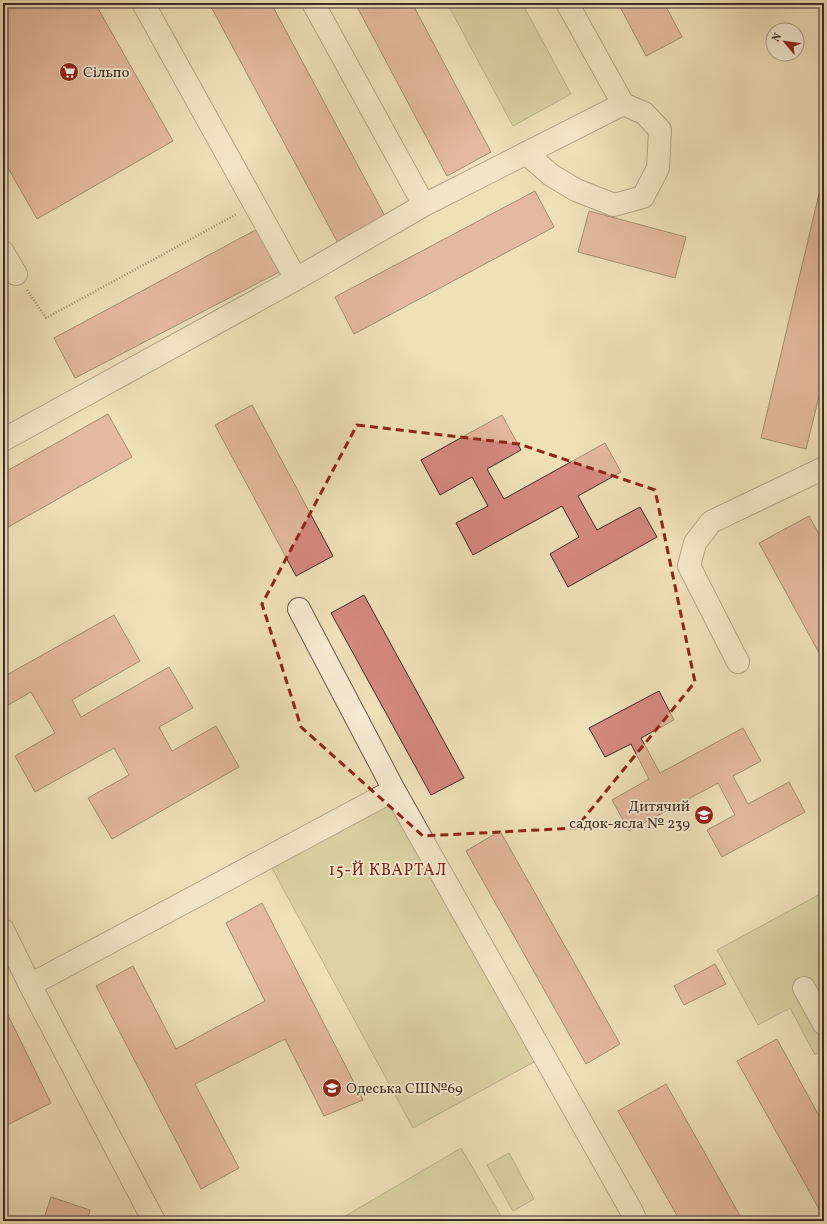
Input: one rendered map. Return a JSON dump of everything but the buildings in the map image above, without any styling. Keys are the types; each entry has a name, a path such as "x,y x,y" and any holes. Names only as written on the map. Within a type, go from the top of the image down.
{"lane":[{"path":"143,3 296,279"},
{"path":"313,3 424,205"},
{"path":"526,153 551,175 576,190 614,205 643,197 658,168 660,130 644,113 623,104 567,3"},
{"path":"3,440 296,279 424,205 623,104"},
{"path":"3,252 16,274"},
{"path":"738,662 689,566 695,543 711,522 824,468"},
{"path":"299,609 394,790 636,1221"},
{"path":"30,985 394,790"},
{"path":"3,930 30,985 154,1221"},
{"path":"804,988 824,1024"}],"path":[{"path":"16,274 46,318 254,204"}],"highlighted area":[{"path":"357,425 519,444 655,490 695,682 576,828 423,836 301,727 262,604"}],"shaded area":[{"path":"447,3 522,3 571,94 513,126"},
{"path":"397,788 543,1057 413,1128 267,859"},
{"path":"824,892 824,1050 815,1055 790,1008 758,1025 717,950"},
{"path":"461,1148 504,1221 337,1221"},
{"path":"509,1153 534,1199 513,1211 487,1165"}],"place":[{"name":"Сільпо","path":"69,72"},
{"name":"Дитячий садок-ясла № 239","path":"704,815"},
{"name":"Одеська СШ№69","path":"332,1088"}],"district":[{"name":"15-Й КВАРТАЛ","path":"388,869"}]}
